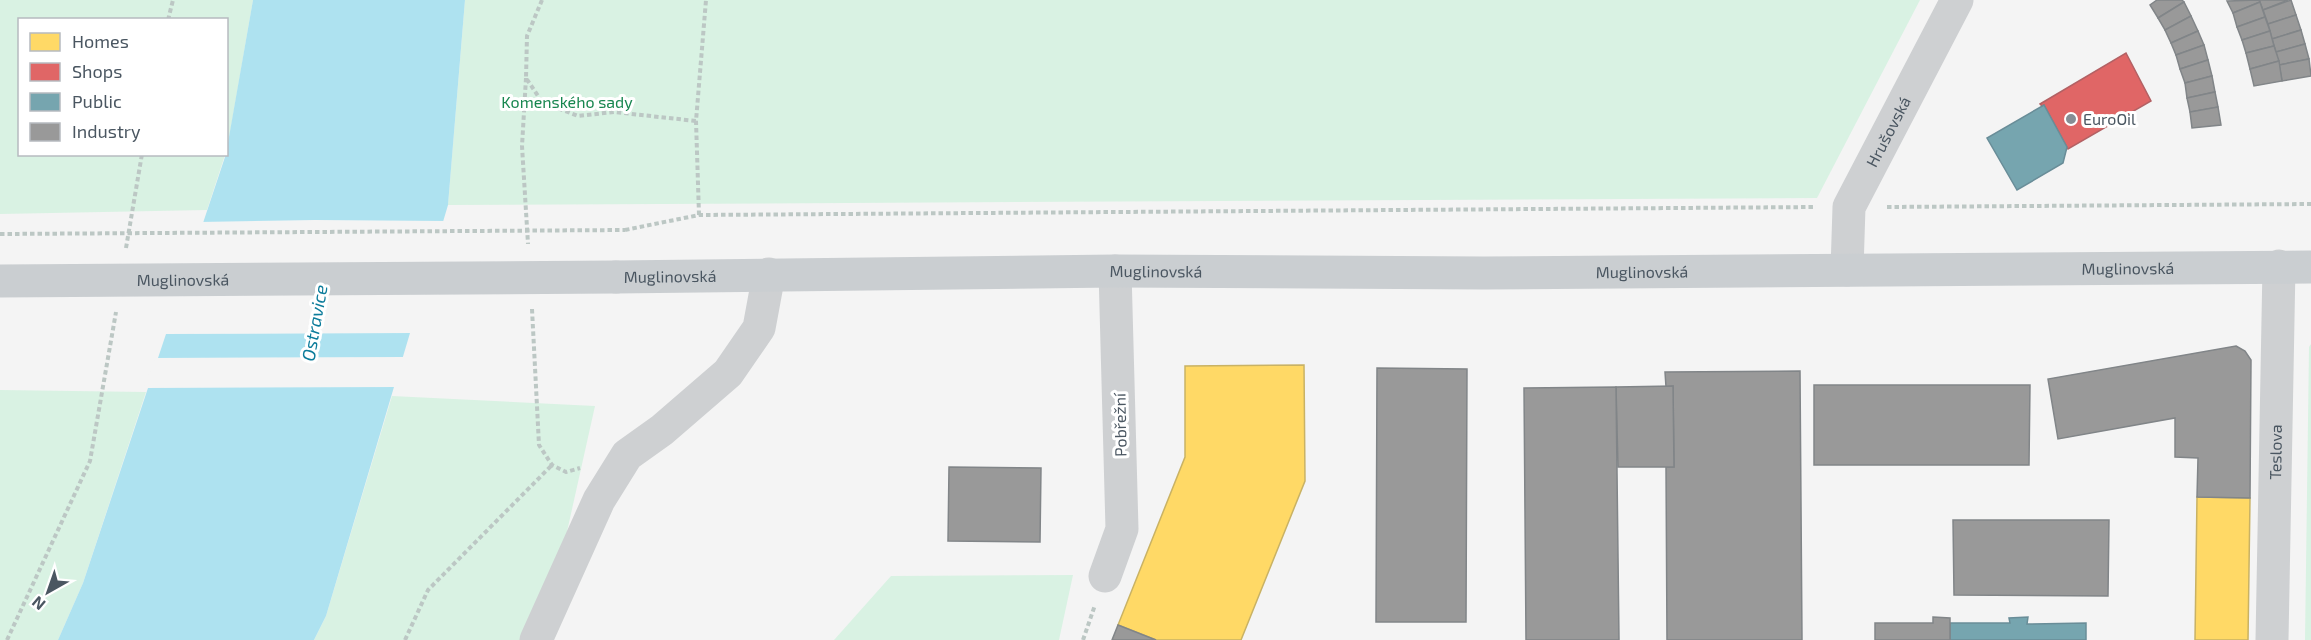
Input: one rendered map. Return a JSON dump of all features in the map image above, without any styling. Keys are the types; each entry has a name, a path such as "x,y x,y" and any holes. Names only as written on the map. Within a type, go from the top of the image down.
{"main road":[{"name":"Muglinovská","path":"0,281 1115,271 1484,273 2295,267"}],"street":[{"name":"Hrušovská","path":"1847,270 1850,207 1957,0"},
{"name":"Teslova","path":"2272,640 2295,267"},
{"name":"Pobřežní","path":"1105,576 1122,530 1115,271"},
{"path":"536,640 599,500 627,455 662,430 728,373 759,328 769,274"}],"path":[{"path":"168,18 173,0"},
{"path":"542,0 527,36 526,78 542,102 578,116 614,112 696,121"},
{"path":"699,215 696,121 706,0"},
{"path":"126,249 142,156"},
{"path":"1892,207 2311,204"},
{"path":"0,234 625,230 699,215 1820,207"},
{"path":"7,640 90,461 116,308"},
{"path":"405,640 428,590 552,465"}],"green space":[{"path":"0,0 253,0 228,144 228,18 18,18 18,156 225,156 207,210 0,214"},
{"name":"Komenského sady","path":"465,0 1920,0 1817,198 448,205"},
{"path":"2311,344 2311,640 2305,640 2309,347"},
{"path":"0,390 146,392 83,583 58,640 0,640"},
{"path":"392,396 595,406 556,581 525,640 314,640 326,616"},
{"path":"1073,575 1059,640 834,640 891,576"}],"water":[{"name":"Ostravice","path":"253,0 465,0 448,205 326,616 314,640 58,640 83,583 225,156 228,156 228,143"}],"pier":[{"path":"447,221 413,333 162,334 199,222"},
{"path":"406,357 397,387 144,388 155,358"}],"building: Homes":[{"path":"1304,365 1305,481 1241,640 1156,640 1118,625 1185,457 1185,366"},
{"path":"2197,497 2250,498 2248,640 2195,640"}],"building: Shops":[{"path":"2126,53 2151,101 2068,149 2044,105 2040,104"}],"building: Public":[{"path":"2044,105 2067,147 2063,163 2017,190 1987,138"},
{"path":"2028,617 2027,624 2086,623 2086,640 1950,640 1950,623 2010,623 2009,618"}],"building: Industry":[{"path":"2157,0 2182,0 2184,2 2158,18 2150,5"},
{"path":"2259,0 2288,0 2263,10"},
{"path":"2259,0 2260,2 2233,13 2227,1"},
{"path":"2291,0 2296,15 2268,24 2263,10"},
{"path":"2184,2 2191,16 2165,30 2158,18"},
{"path":"2260,2 2265,17 2237,27 2233,13"},
{"path":"2296,15 2301,30 2272,39 2268,24"},
{"path":"2191,16 2198,31 2171,43 2165,30"},
{"path":"2265,17 2270,31 2242,40 2237,27"},
{"path":"2301,30 2305,44 2276,52 2272,39"},
{"path":"2198,31 2204,45 2176,55 2171,43"},
{"path":"2270,31 2274,46 2246,53 2242,40"},
{"path":"2305,44 2309,59 2279,65 2276,52"},
{"path":"2204,45 2208,60 2180,69 2176,55"},
{"path":"2274,46 2279,61 2250,69 2246,53"},
{"path":"2309,59 2311,76 2282,81 2279,65"},
{"path":"2208,60 2212,76 2185,83 2180,69"},
{"path":"2279,61 2282,81 2254,86 2250,69"},
{"path":"2212,76 2215,92 2187,98 2185,83"},
{"path":"2215,92 2218,107 2190,112 2187,98"},
{"path":"2218,107 2221,125 2192,128 2190,112"},
{"path":"2236,346 2245,351 2251,360 2250,498 2197,497 2198,458 2175,457 2175,418 2058,439 2048,379"},
{"path":"1377,368 1467,369 1466,622 1376,622"},
{"path":"1800,371 1802,640 1667,640 1666,467 1674,467 1673,386 1666,387 1665,372"},
{"path":"1814,385 2030,385 2029,465 1814,465"},
{"path":"1673,386 1674,467 1618,467 1616,387"},
{"path":"1616,387 1619,640 1526,640 1524,388"},
{"path":"949,467 1041,468 1040,542 948,541"},
{"path":"1953,520 2109,520 2108,596 1954,595"},
{"path":"1933,617 1950,618 1950,640 1875,640 1875,623 1933,623"},
{"path":"1118,625 1156,640 1112,640"}],"place":[{"name":"EuroOil","path":"2071,119"}]}
